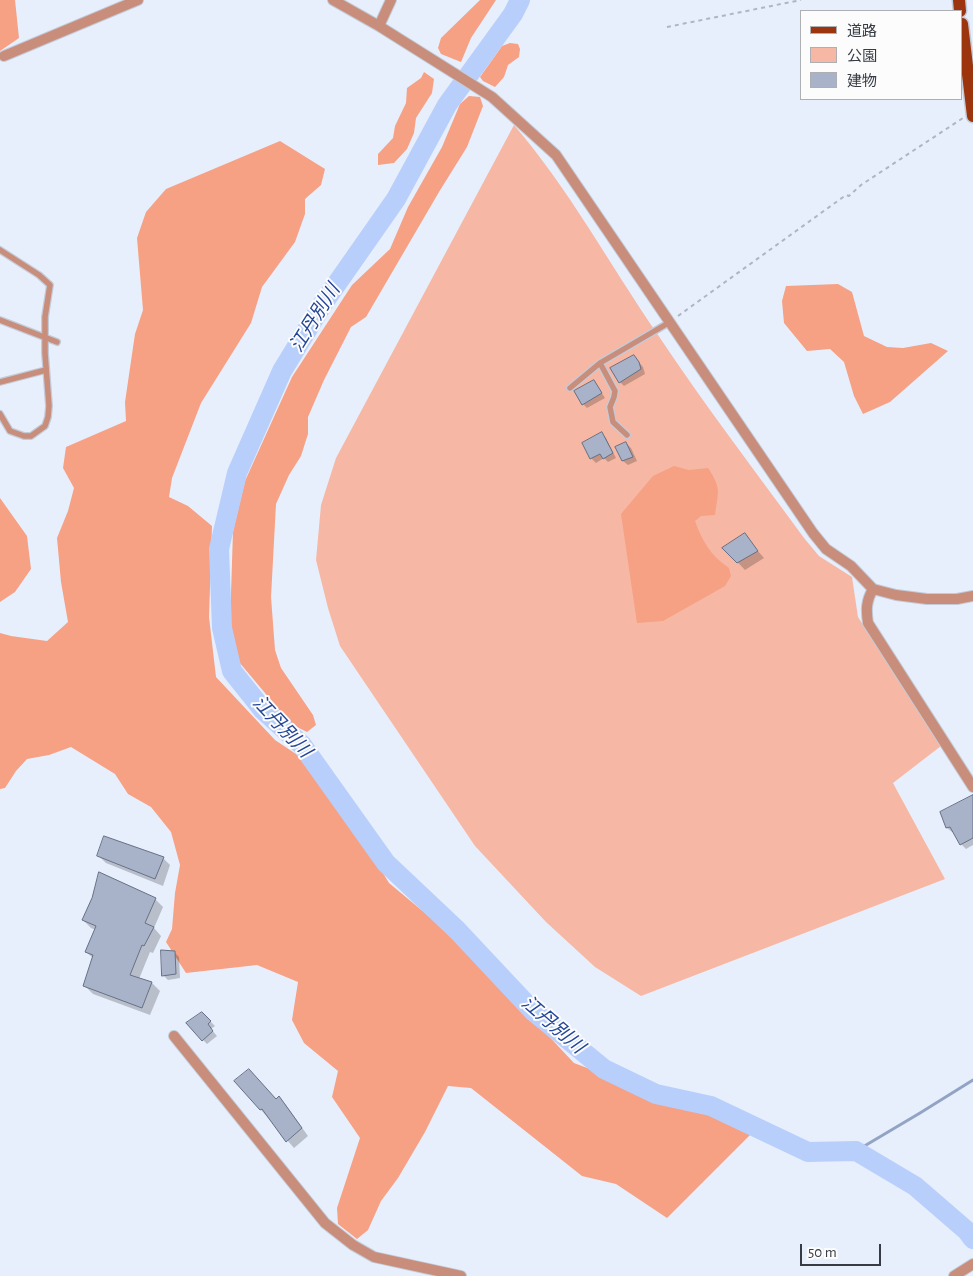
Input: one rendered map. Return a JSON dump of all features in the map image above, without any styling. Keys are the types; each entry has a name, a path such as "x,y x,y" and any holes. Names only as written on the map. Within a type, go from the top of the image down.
{"main road":[{"path":"963,32 973,114"}],"street":[{"path":"332,0 380,26 492,97 556,155 813,533 826,549 851,566 873,589 896,595 927,599 956,599 973,596"},
{"path":"380,26 391,0"},
{"path":"2,58 132,1"},
{"path":"873,589 868,598 866,609 868,624 973,787"},
{"path":"174,1036 325,1223 353,1245 374,1257 461,1276"},
{"path":"954,1276 973,1264"}],"lane":[{"path":"0,250 39,275 50,285 45,336 49,406 45,426 31,436 24,436 10,431 0,414"},
{"path":"0,320 58,342"},
{"path":"570,388 600,363 670,322"},
{"path":"600,363 615,391 610,407 612,422 627,435"},
{"path":"0,382 46,370"}],"path":[{"path":"666,27 801,0"},
{"path":"670,322 846,196 849,196 861,184 973,114"}],"green space":[{"path":"514,125 571,201 640,309 693,386 804,538 819,556 852,577 858,617 941,746 893,783 945,879 641,996 595,967 546,922 475,846 340,646 316,560 321,505 336,458"}],"shaded area":[{"path":"0,0 15,0 19,38 0,51"},
{"path":"480,0 496,0 471,38 461,62 441,54 438,48 441,38"},
{"path":"510,43 518,44 520,49 519,57 508,65 504,77 495,87 483,81 480,77 502,46"},
{"path":"424,72 434,79 432,93 416,118 414,133 407,149 394,163 378,165 378,154 393,138 395,126 406,103 407,88 421,78"},
{"path":"469,96 480,97 483,106 467,147 366,317 351,327 324,380 308,417 308,434 301,456 289,475 276,504 271,597 275,650 281,668 313,715 316,725 307,732 291,724 239,662 230,625 233,531 245,481 292,377 352,285 390,249 408,207 442,147 460,104"},
{"path":"280,141 325,169 321,185 305,199 305,214 295,242 262,287 251,323 201,403 172,478 169,497 188,506 212,526 209,617 216,677 275,740 296,754 333,796 389,883 437,923 512,997 574,1063 603,1074 632,1090 691,1110 715,1114 752,1133 667,1218 616,1184 582,1176 471,1088 448,1086 425,1132 398,1178 381,1201 368,1230 357,1239 338,1224 337,1208 360,1138 332,1097 338,1071 304,1043 292,1020 298,982 257,965 186,973 166,942 172,929 180,865 171,832 151,807 128,794 115,774 71,747 49,755 27,759 16,771 5,788 0,789 0,633 47,641 68,622 61,582 57,538 68,511 74,488 63,468 66,447 126,421 125,402 135,334 143,310 137,238 146,212 166,189"},
{"path":"838,284 852,292 864,336 887,347 903,348 931,343 948,351 890,402 863,414 854,396 844,362 830,349 807,351 784,323 782,301 786,286"},
{"path":"674,466 689,470 708,468 712,475 718,491 715,515 701,516 695,521 708,548 729,568 731,576 725,586 663,621 637,623 621,514 653,476"},
{"path":"0,498 27,536 31,569 15,592 0,602"}],"building":[{"path":"634,355 641,369 619,383 610,368"},
{"path":"594,380 602,393 582,405 574,391"},
{"path":"602,432 613,453 603,459 600,454 590,459 582,443"},
{"path":"626,442 633,457 622,461 615,447"},
{"path":"745,533 758,551 737,563 722,548"},
{"path":"973,795 973,838 960,845 950,827 946,828 940,812"},
{"path":"104,836 164,857 155,879 97,856"},
{"path":"99,872 156,898 145,923 154,927 144,946 142,945 130,975 152,982 142,1008 83,986 93,955 85,952 96,926 82,920 92,898"},
{"path":"161,950 175,951 176,974 162,976"},
{"path":"202,1012 211,1021 208,1024 213,1031 202,1041 186,1023"},
{"path":"249,1069 276,1099 279,1096 302,1128 286,1142 262,1109 260,1110 234,1081"}],"waterway":[{"name":"江丹別川","path":"520,0 513,14 447,105 396,199 324,302 282,371 237,473 219,549 222,628 232,671 263,710 302,745 386,863 457,930 533,1011 604,1069 656,1094 711,1106 808,1152 856,1151 915,1186 967,1231 973,1239"},
{"path":"856,1151 973,1080"}]}
